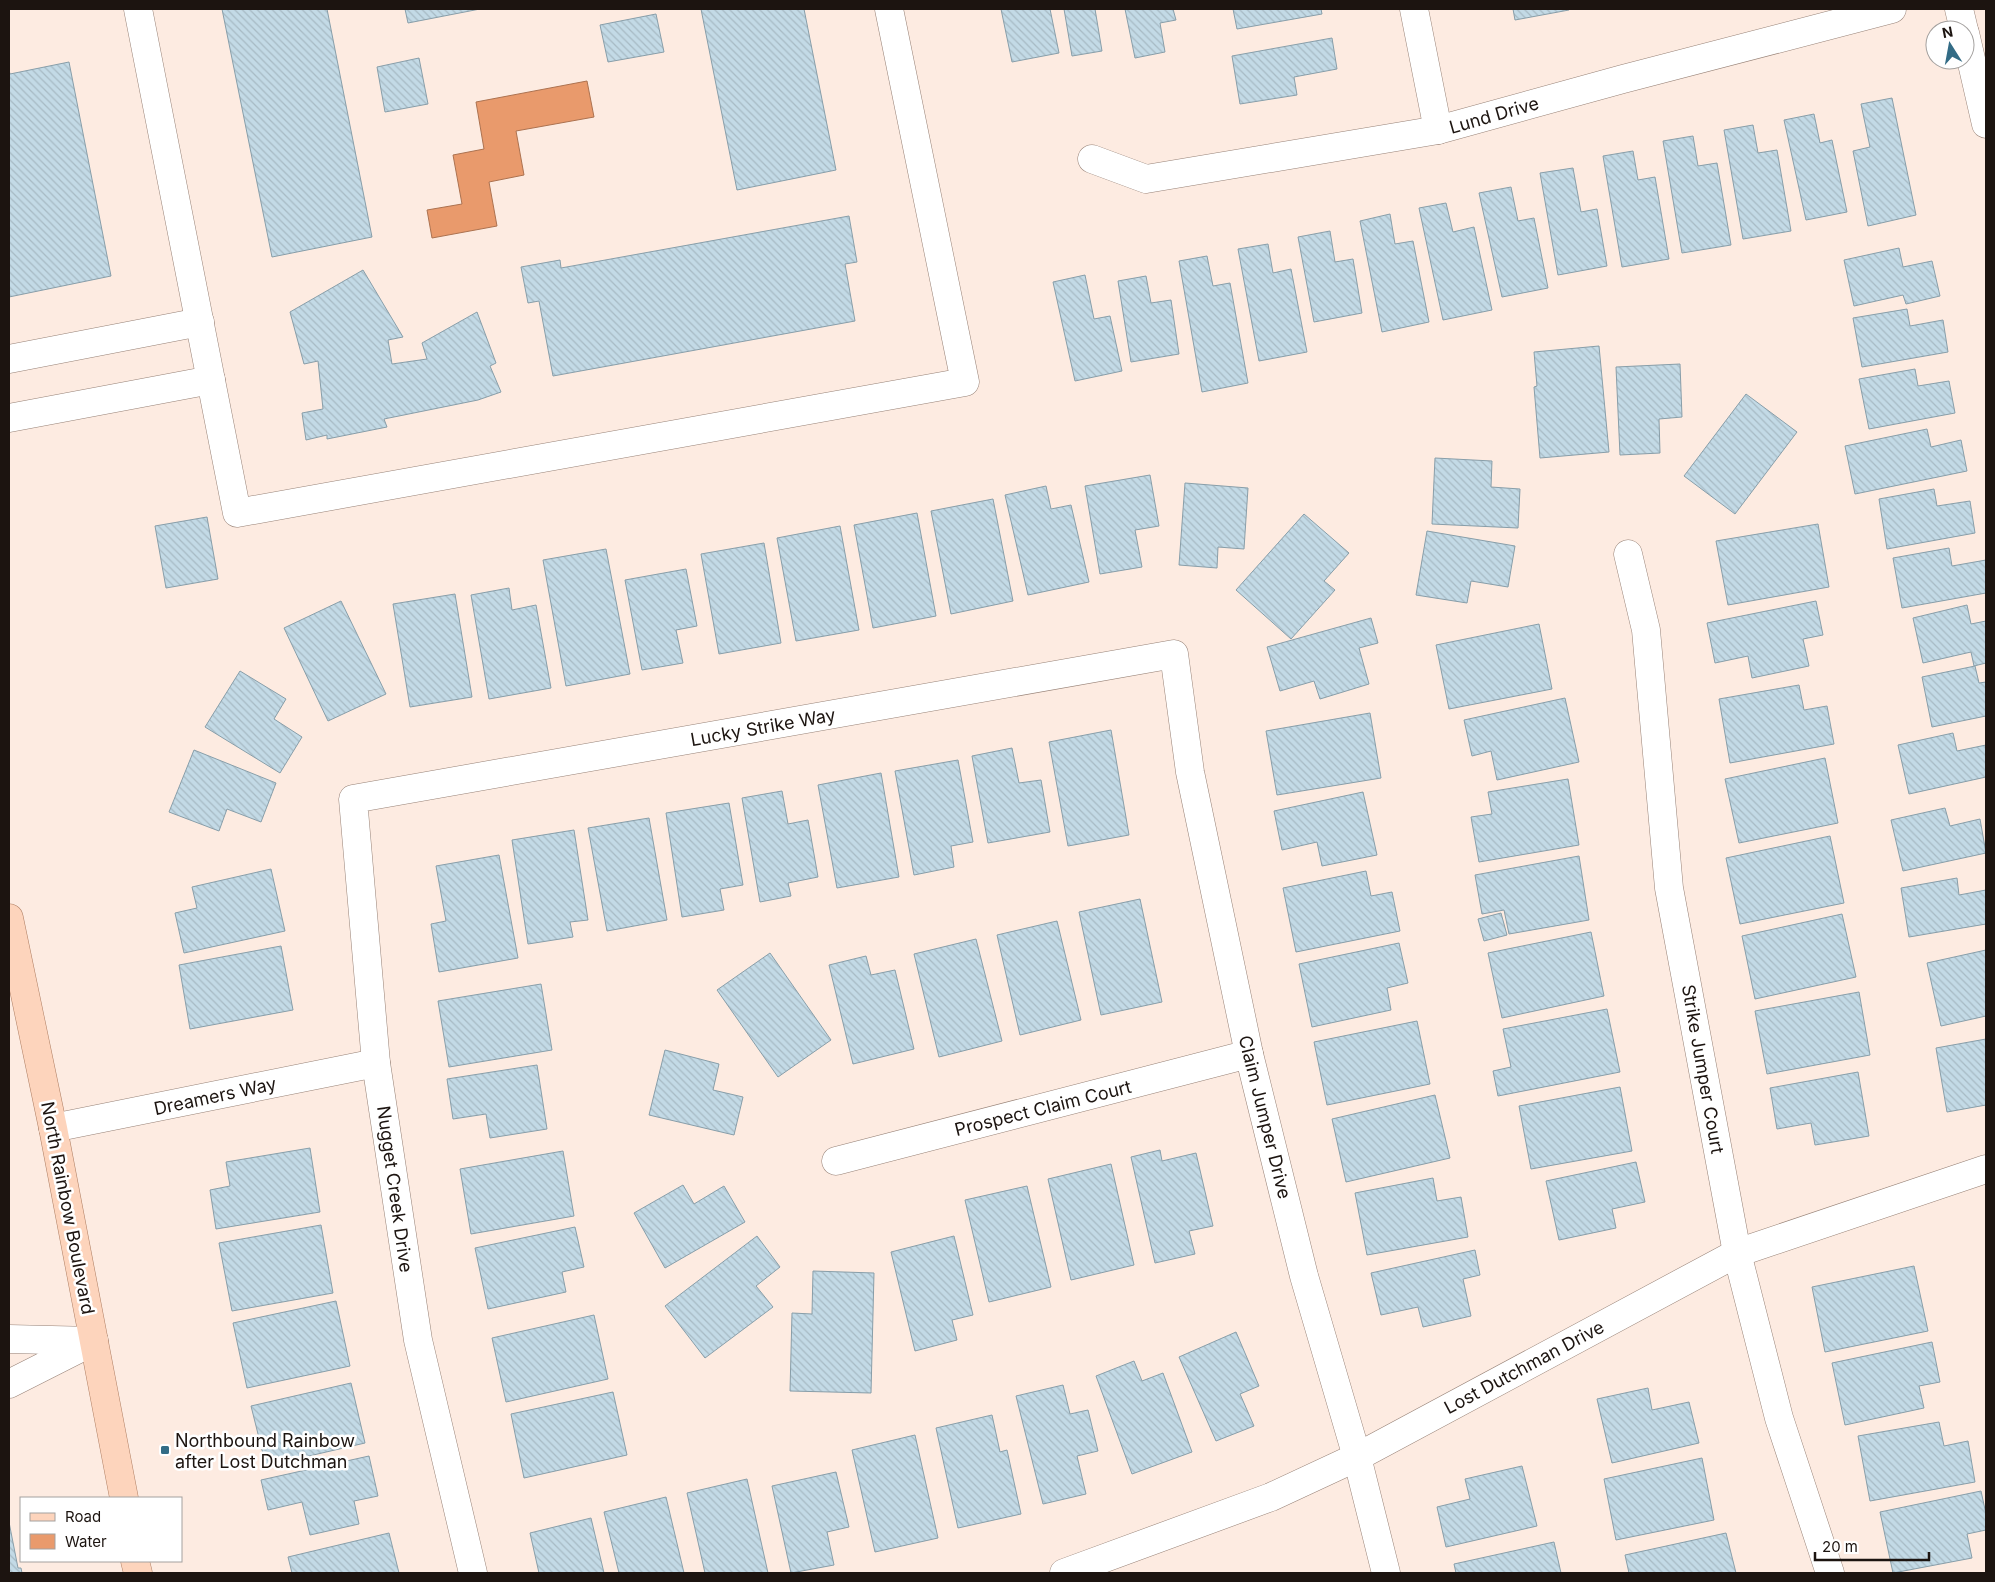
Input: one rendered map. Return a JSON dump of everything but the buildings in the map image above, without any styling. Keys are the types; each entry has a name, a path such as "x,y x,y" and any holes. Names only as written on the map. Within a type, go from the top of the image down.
{"main road":[{"name":"North Rainbow Boulevard","path":"9,918 53,1128 124,1497"}],"street":[{"path":"138,9 237,514 965,382 889,9"},
{"path":"1414,9 1438,130"},
{"name":"Lund Drive","path":"1092,159 1146,179 1438,130 1623,79 1892,9"},
{"path":"1974,70 1986,124"},
{"path":"9,359 200,322"},
{"path":"9,418 211,380"},
{"name":"Strike Jumper Court","path":"1628,554 1646,630 1669,888 1737,1253 1779,1418 1830,1573"},
{"name":"Lucky Strike Way","path":"353,799 1174,654"},
{"name":"Claim Jumper Drive","path":"1174,654 1190,772 1249,1054 1304,1276 1357,1457 1386,1573"},
{"name":"Nugget Creek Drive","path":"353,799 376,1062 418,1340 474,1573"},
{"name":"Prospect Claim Court","path":"836,1161 1249,1054"},
{"name":"Dreamers Way","path":"53,1128 376,1062"},
{"name":"Lost Dutchman Drive","path":"1064,1573 1271,1498 1357,1457 1737,1253 1986,1169"},
{"path":"9,1339 94,1341"},
{"path":"9,1384 94,1341"}],"water":[{"path":"587,81 594,117 516,131 524,175 489,182 497,226 432,238 427,210 462,204 453,155 484,149 476,102"}],"place":[{"name":"Northbound Rainbow after Lost Dutchman","path":"165,1450"}]}
